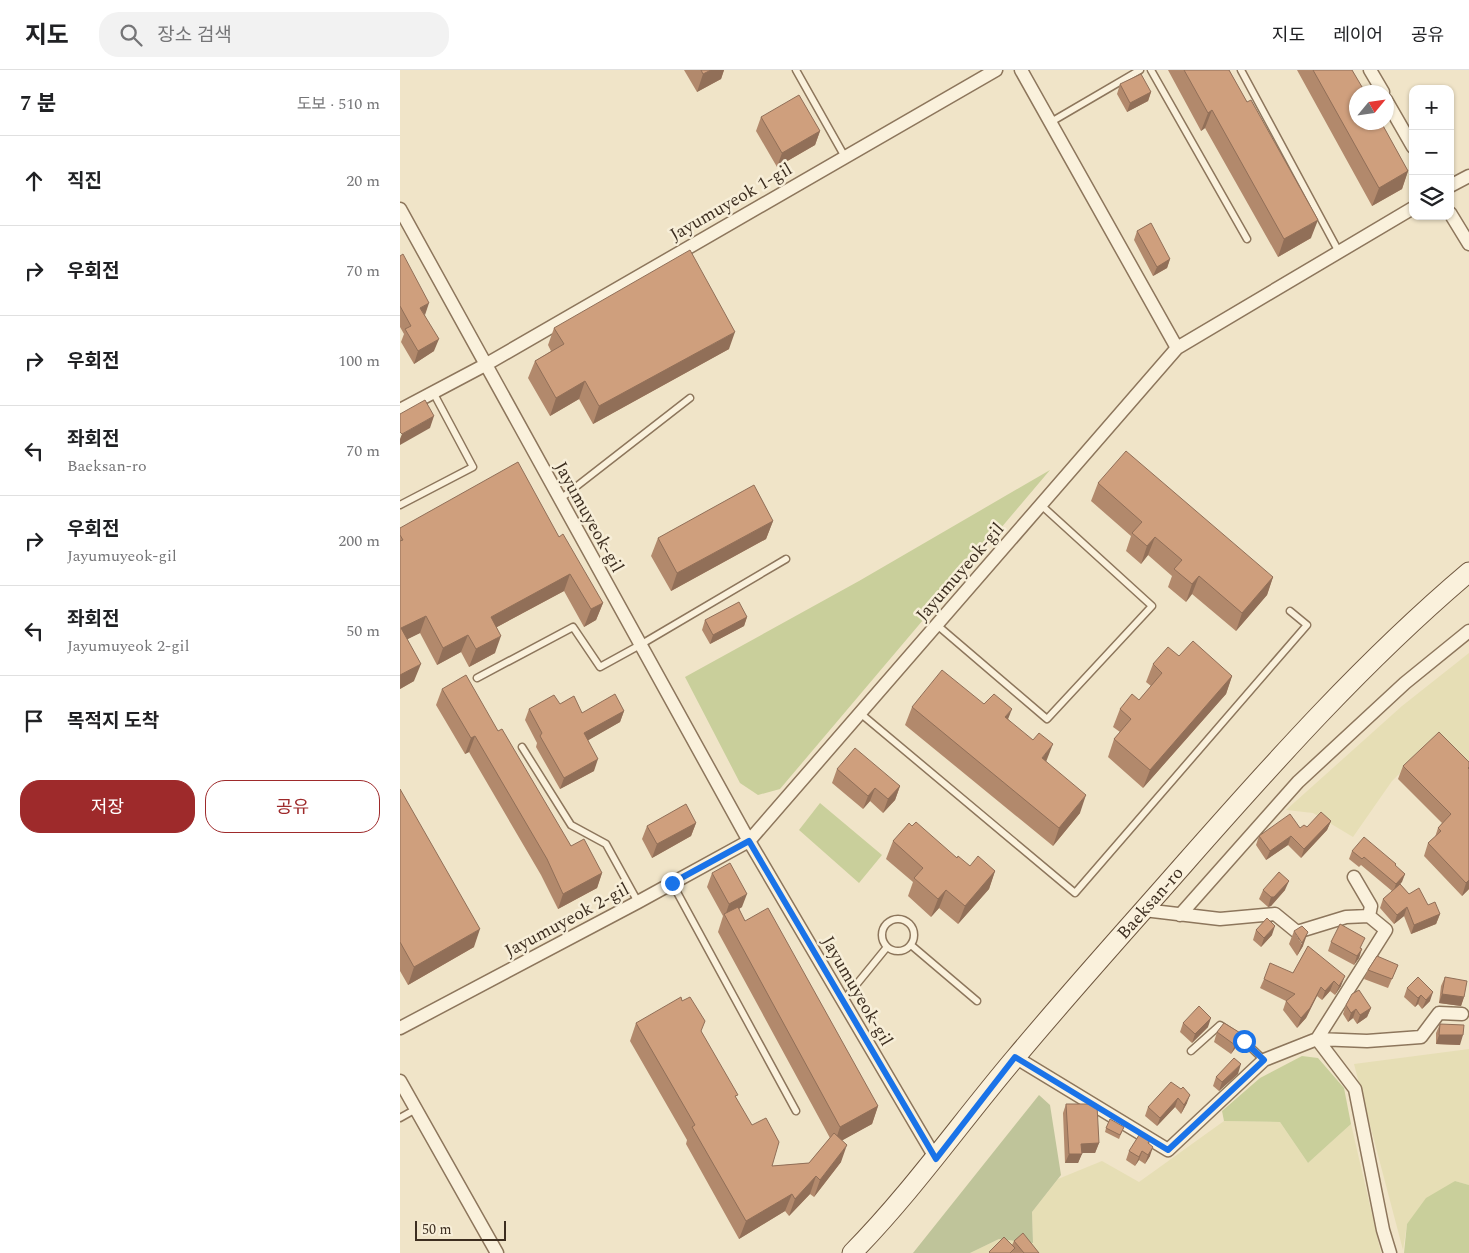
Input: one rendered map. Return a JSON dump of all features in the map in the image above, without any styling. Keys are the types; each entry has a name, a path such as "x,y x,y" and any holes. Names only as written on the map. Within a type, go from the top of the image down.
{"main road":[{"name":"Baeksan-ro","path":"852,1253 936,1159 1015,1057 1296,738 1469,572"}],"street":[{"name":"Jayumuyeok 1-gil","path":"485,365 996,70"},
{"path":"1021,70 1177,348"},
{"path":"1370,70 1378,85"},
{"path":"1394,114 1409,140"},
{"path":"1454,184 1469,176"},
{"name":"Jayumuyeok-gil","path":"400,209 749,841 936,1159"},
{"name":"Jayumuyeok-gil","path":"749,841 1177,348 1409,210"},
{"path":"1454,220 1469,244"},
{"path":"401,409 485,365"},
{"path":"1180,915 1298,782 1404,683 1469,631"},
{"name":"Jayumuyeok 2-gil","path":"400,1028 749,841"},
{"path":"1354,877 1371,906 1369,916"},
{"path":"1144,910 1220,919 1275,914 1297,932 1346,917 1369,916 1386,930 1317,1039"},
{"path":"1015,1057 1168,1150 1264,1060 1317,1039 1367,1041 1421,1037 1439,1013 1462,1014"},
{"path":"1317,1039 1355,1089 1383,1230 1390,1253"},
{"path":"400,1081 497,1253"}],"lane":[{"path":"796,70 845,157"},
{"path":"1051,122 1140,70"},
{"path":"1151,70 1247,239"},
{"path":"1241,70 1339,252"},
{"path":"400,505 474,466 433,392"},
{"path":"560,500 690,398"},
{"path":"937,625 1047,719 1152,606 1041,505"},
{"path":"477,678 573,627 600,667 640,646 786,559"},
{"path":"860,713 1075,894 1307,625 1290,611"},
{"path":"522,747 571,825 606,844 638,902"},
{"path":"672,883 796,1111"},
{"path":"897,919 911,925 914,935 911,945 902,951 887,947 882,937 884,928 897,919"},
{"path":"911,945 977,1001"},
{"path":"843,1001 887,947"},
{"path":"1191,1051 1220,1025 1244,1041 1264,1060"},
{"path":"400,1118 416,1109"}],"shaded area":[{"path":"1469,653 1469,765 1438,736 1392,781 1353,837 1313,813 1286,810 1402,706"},
{"path":"1469,1049 1469,1185 1455,1181 1407,1224 1403,1250 1354,1064"},
{"path":"1224,1121 1280,1122 1308,1163 1351,1124 1381,1253 970,1253 999,1239 1033,1243 1032,1212 1058,1179 1102,1161 1139,1182"}],"green space":[{"path":"1050,470 780,789 758,795 740,783 685,677 859,581"},
{"path":"820,803 882,855 859,883 799,830"},
{"path":"1302,1056 1318,1058 1344,1088 1351,1124 1308,1163 1280,1122 1224,1121 1222,1111 1260,1078"},
{"path":"1039,1095 1050,1105 1061,1175 1032,1212 1033,1243 999,1239 970,1253 913,1253"},
{"path":"1455,1181 1469,1185 1469,1253 1404,1253 1407,1224 1426,1198"}],"building":[{"path":"701,70 711,70 703,74"},
{"path":"1184,70 1229,70 1247,102 1251,100 1318,220 1284,239 1212,110 1208,113"},
{"path":"1313,70 1352,70 1361,85 1349,85 1349,130 1385,130 1408,171 1379,188"},
{"path":"1141,74 1151,92 1130,103 1120,84"},
{"path":"799,95 820,131 782,153 761,117"},
{"path":"1151,223 1170,259 1157,267 1137,231"},
{"path":"690,250 735,332 599,406 585,381 556,398 535,361 564,344 554,328"},
{"path":"403,254 429,303 420,308 439,339 418,351 405,329 411,326 400,306 400,256"},
{"path":"425,400 434,416 402,434 400,432 400,414"},
{"path":"1126,451 1273,577 1242,613 1199,576 1192,584 1174,569 1182,560 1155,537 1147,546 1132,533 1142,522 1098,483"},
{"path":"518,462 559,537 563,534 603,603 591,609 570,574 491,617 501,636 476,649 468,635 443,648 426,616 401,628 421,664 400,675 400,541 403,540 400,535 400,528"},
{"path":"754,485 773,521 677,573 658,538"},
{"path":"739,602 747,617 713,635 705,620"},
{"path":"1193,641 1232,676 1150,770 1114,739 1131,719 1120,709 1132,694 1139,700 1162,673 1153,664 1168,647 1179,656"},
{"path":"942,670 984,704 994,694 1012,709 1005,717 1033,740 1039,733 1053,744 1042,758 1086,795 1059,828 912,707"},
{"path":"466,675 498,731 502,729 571,846 584,839 602,873 563,894 547,859 475,736 471,738 442,689"},
{"path":"615,694 624,711 584,733 598,759 564,778 540,736 542,733 529,709 554,695 560,704 574,696 582,713"},
{"path":"1439,732 1469,762 1469,880 1466,883 1428,843 1441,831 1438,828 1451,814 1403,766"},
{"path":"855,748 900,786 888,799 875,788 868,796 837,769"},
{"path":"400,789 480,929 414,967 400,942"},
{"path":"686,804 696,823 657,844 647,826"},
{"path":"1321,812 1331,821 1304,849 1291,836 1270,851 1259,836 1290,814 1300,828 1304,825 1307,827"},
{"path":"916,822 957,858 958,856 970,866 978,856 995,871 965,906 946,890 938,899 914,878 923,868 893,841 909,823 912,826"},
{"path":"1364,837 1405,874 1396,884 1364,857 1362,859 1352,851"},
{"path":"730,863 747,894 729,904 712,873"},
{"path":"1279,872 1289,881 1274,897 1271,897 1263,890"},
{"path":"1400,884 1409,894 1419,888 1428,905 1435,902 1440,914 1414,925 1407,907 1397,915 1383,899"},
{"path":"738,907 745,921 768,908 878,1106 840,1127 724,914"},
{"path":"1267,918 1275,926 1264,938 1256,930"},
{"path":"1340,924 1365,938 1360,948 1362,949 1357,956 1331,942"},
{"path":"1302,926 1308,932 1302,943 1294,931"},
{"path":"1308,946 1345,976 1339,986 1334,981 1325,991 1321,987 1310,1008 1301,1018 1286,1001 1295,994 1264,979 1270,963 1293,973"},
{"path":"1377,956 1398,965 1392,979 1368,970"},
{"path":"1418,977 1433,992 1426,1000 1421,995 1418,998 1407,988"},
{"path":"1445,977 1467,981 1464,997 1442,994"},
{"path":"1359,990 1371,1008 1360,1015 1356,1009 1351,1013 1346,1005 1352,994"},
{"path":"681,997 682,1001 690,997 705,1021 701,1031 738,1095 735,1096 752,1125 766,1118 779,1142 772,1166 809,1163 834,1133 847,1145 820,1180 816,1176 795,1199 792,1194 746,1221 692,1127 695,1125 636,1023"},
{"path":"1199,1006 1211,1018 1195,1034 1183,1023"},
{"path":"1224,1023 1242,1034 1235,1045 1217,1032"},
{"path":"1440,1024 1464,1025 1463,1035 1439,1035"},
{"path":"1234,1058 1241,1064 1222,1082 1216,1077"},
{"path":"1171,1082 1181,1089 1183,1087 1190,1095 1184,1105 1178,1098 1160,1118 1148,1107"},
{"path":"1066,1104 1097,1105 1099,1143 1081,1144 1082,1154 1069,1154"},
{"path":"1110,1119 1124,1127 1120,1135 1106,1128"},
{"path":"1141,1132 1151,1138 1148,1143 1153,1147 1148,1155 1142,1151 1139,1157 1129,1151"},
{"path":"1023,1233 1039,1253 1024,1253 1014,1241"},
{"path":"1004,1237 1015,1248 1010,1253 990,1253 989,1252"}],"route":[{"path":"672,883 749,841 936,1159 1015,1057 1168,1150 1264,1060 1244,1041"}]}
